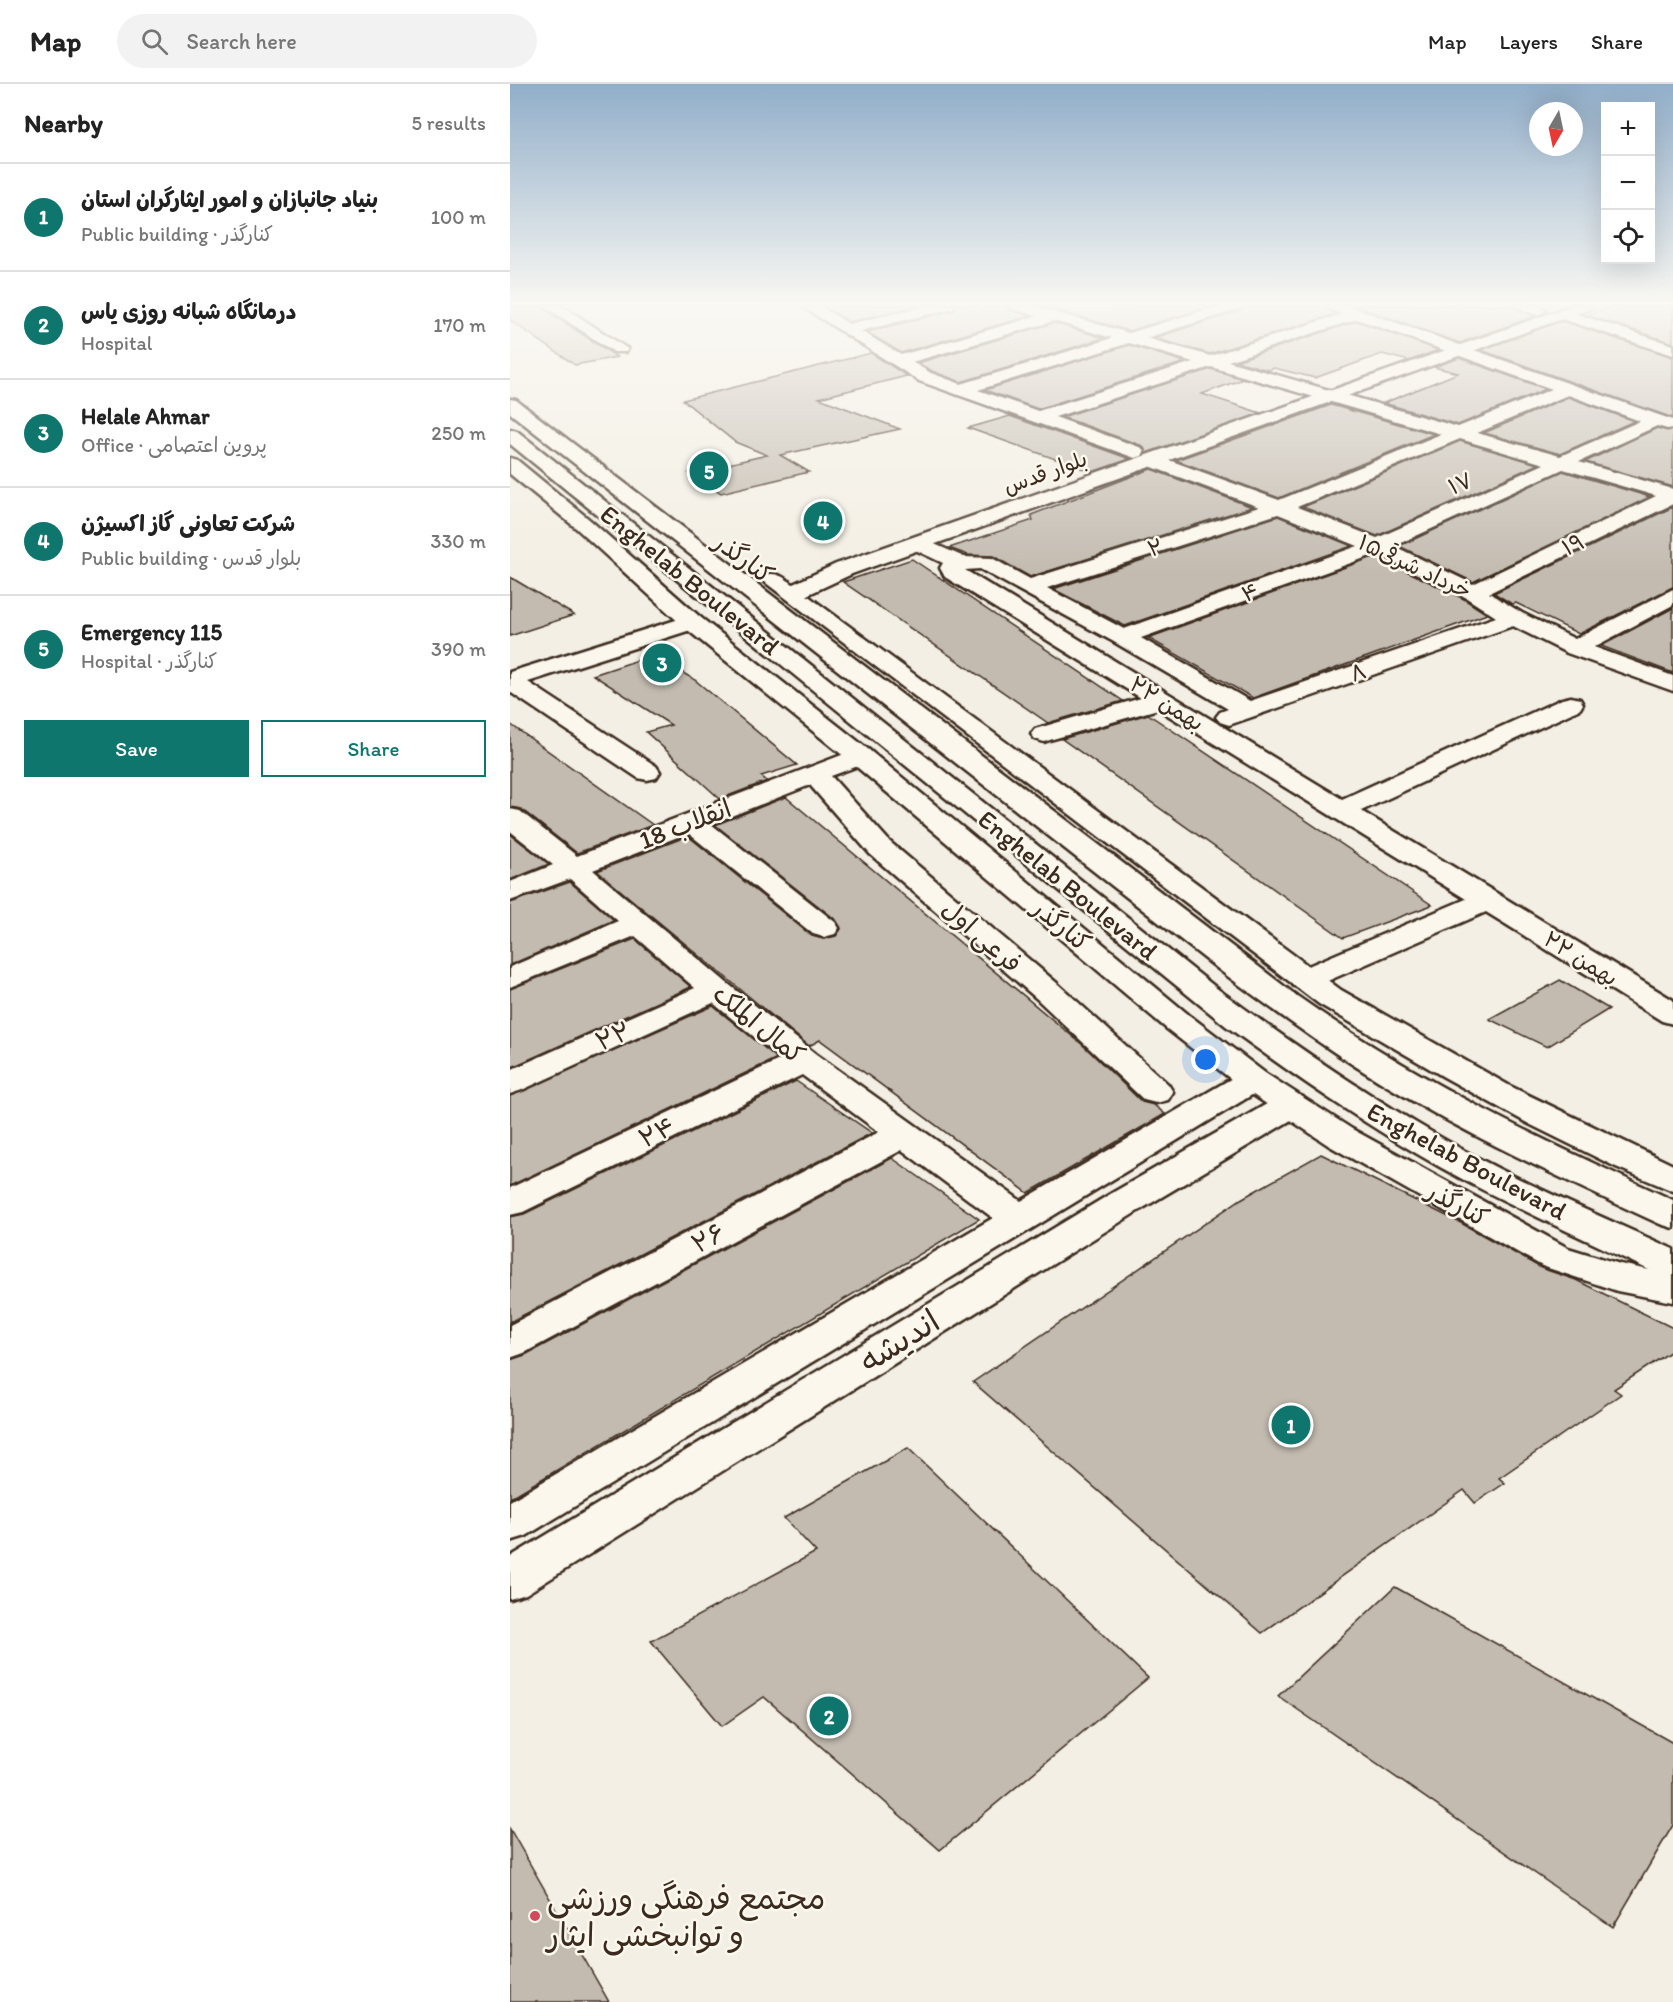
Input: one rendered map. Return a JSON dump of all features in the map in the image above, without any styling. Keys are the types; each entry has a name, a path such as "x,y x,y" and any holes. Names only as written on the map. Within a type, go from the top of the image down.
{"street":[{"name":"کنارگذر","path":"524,395 659,507 758,569 1330,997 1410,1046 1615,1153 1673,1179"},
{"name":"۱۵خرداد شرقی","path":"972,395 1143,456 1377,546 1473,592 1514,618 1575,648 1673,684"},
{"path":"1038,417 1106,395"},
{"name":"بلوار قدس","path":"1143,456 1300,395"},
{"path":"1325,395 1673,495"},
{"name":"بلوار قدس","path":"792,594 819,579 907,539 1143,456 1334,395"},
{"name":"۲","path":"1030,586 1279,507 1553,395"},
{"path":"1583,395 1667,424"},
{"name":"Enghelab Boulevard","path":"510,404 659,507 884,695 1233,965 1299,1013 1377,1065 1474,1119 1673,1215"},
{"name":"۱۷","path":"1377,546 1562,464 1667,424"},
{"name":"Enghelab Boulevard","path":"510,435 1040,862 1279,1051 1361,1105 1452,1159 1673,1265"},
{"name":"کنارگذر","path":"510,464 583,524 692,622 860,756 1169,1014 1262,1113 1276,1113 1340,1137 1431,1190 1555,1257 1617,1277 1673,1288"},
{"name":"۱۹","path":"1473,592 1673,495"},
{"path":"583,524 611,517"},
{"name":"بلوار قدس","path":"812,563 907,539"},
{"path":"907,539 960,563"},
{"name":"۴","path":"1122,637 1377,546"},
{"name":"۲۲ بهمن","path":"1249,711 1122,637 984,563 960,563 951,568 953,572 1673,1014"},
{"path":"758,569 789,567"},
{"path":"1575,648 1673,596"},
{"name":"۸","path":"1202,725 1249,711 1514,618"},
{"path":"510,681 692,622"},
{"path":"510,681 647,772"},
{"path":"884,695 915,687"},
{"path":"1044,734 1161,700"},
{"path":"1341,810 1571,704"},
{"name":"انقلاب 18","path":"510,892 860,756"},
{"name":"فرعی اول","path":"815,774 880,848 1047,991 1156,1092"},
{"name":"کمال الملک","path":"510,817 804,1061 1019,1218"},
{"path":"692,822 824,928"},
{"path":"1040,862 1082,848"},
{"path":"1305,979 1488,900"},
{"path":"510,978 639,923"},
{"name":"۲۲","path":"510,1083 716,990"},
{"name":"۲۴","path":"510,1203 804,1061"},
{"name":"اندیشه","path":"510,1523 1238,1088"},
{"name":"اندیشه","path":"510,1580 1116,1207 1276,1113"},
{"name":"۲۶","path":"510,1343 905,1133"},
{"path":"729,1392 765,1424"}],"building":[{"path":"705,395 833,395 819,398 900,429 780,455 809,472 721,493 689,473 767,455 735,442 683,400"},
{"path":"998,395 1083,395 1038,409"},
{"path":"1132,395 1204,395 1261,413 1146,453 1143,446 1062,417"},
{"path":"1405,395 1533,395 1458,425 1384,403"},
{"path":"1607,395 1673,395 1673,418"},
{"path":"1568,397 1634,421 1560,454 1484,433"},
{"path":"1331,405 1434,434 1279,498 1176,460"},
{"path":"1010,416 1130,459 1092,472 968,428"},
{"path":"1657,428 1673,430 1673,487 1585,462"},
{"path":"1460,441 1538,464 1377,536 1303,507"},
{"path":"1151,469 1252,507 1030,577 993,556 968,555 949,548 1033,520 1031,515"},
{"path":"1563,471 1650,497 1473,582 1399,546"},
{"path":"1673,507 1673,587 1579,634 1516,603 1512,604 1494,593"},
{"path":"1278,516 1352,546 1125,626 1053,589"},
{"path":"1376,556 1464,599 1487,614 1253,698 1148,638"},
{"path":"912,559 1123,701 1048,723 843,582"},
{"path":"510,577 574,615 510,636"},
{"path":"1673,608 1673,673 1601,646"},
{"path":"653,655 695,680 797,765 761,776 767,781 720,799 646,732 671,725 593,675"},
{"path":"1148,714 1432,905 1343,938 1062,739"},
{"path":"510,724 653,825 577,853 521,809 510,807"},
{"path":"786,797 1084,1046 1142,1102 1154,1105 1165,1114 1028,1193 820,1040 809,1046 597,871 688,836 812,936 823,939 836,936 841,929 836,920 715,825"},
{"path":"510,834 549,864 510,880"},
{"path":"570,882 614,920 510,965 510,903"},
{"path":"635,939 691,987 510,1068 510,989"},
{"path":"1560,980 1609,1009 1547,1047 1489,1019"},
{"path":"713,1006 777,1058 510,1186 510,1096"},
{"path":"796,1081 872,1133 510,1322 510,1217 524,1214"},
{"path":"1321,1154 1461,1223 1541,1268 1576,1280 1673,1328 1673,1350 1614,1389 1621,1394 1499,1478 1505,1483 1475,1503 1464,1490 1262,1633 973,1382 1241,1199"},
{"path":"892,1158 979,1219 510,1498 510,1360 525,1355"},
{"path":"908,1448 1148,1678 940,1850 764,1697 722,1726 651,1641 816,1552 784,1518"},
{"path":"1395,1587 1673,1743 1673,1825 1613,1927 1278,1696"},
{"name":"مجتمع فرهنگی ورزشی و توانبخشی ایثار","path":"510,1829 609,2002 510,2002"}],"place":[{"name":"Emergency 115","path":"709,471"},
{"name":"شرکت تعاونی گاز اکسیژن","path":"823,521"},
{"name":"Helale Ahmar","path":"662,663"},
{"name":"بنیاد جانبازان و امور ایثارگران استان","path":"1291,1425"},
{"name":"درمانگاه شبانه روزی یاس","path":"829,1716"},
{"name":"مجتمع فرهنگی ورزشی و توانبخشی ایثار","path":"535,1916"}]}
